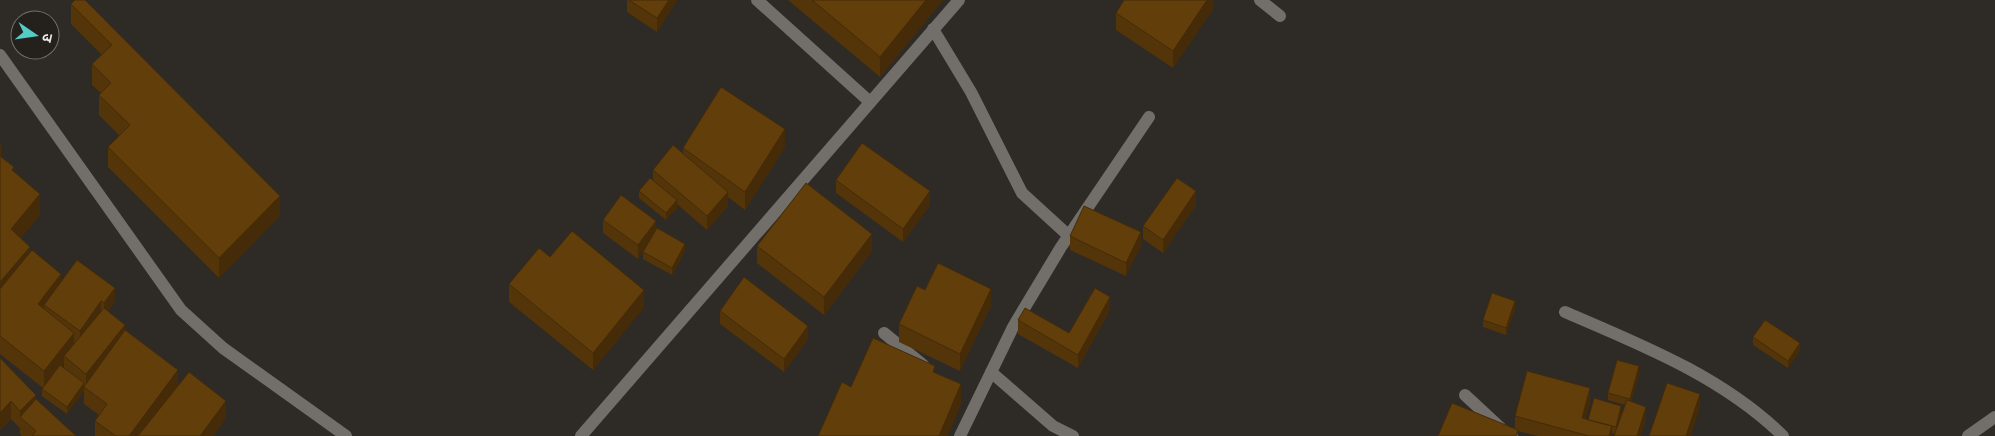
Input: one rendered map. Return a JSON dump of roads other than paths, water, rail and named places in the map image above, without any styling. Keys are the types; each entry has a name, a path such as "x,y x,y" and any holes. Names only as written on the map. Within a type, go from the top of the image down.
{"street":[{"path":"757,0 870,102"},
{"path":"581,436 959,0"},
{"path":"1260,0 1280,16"},
{"path":"933,29 970,92 1022,193 1069,236"},
{"path":"0,55 182,310 223,348 346,436"},
{"path":"960,436 970,405 990,372 1013,327 1069,236 1149,117"},
{"path":"1566,312 1640,344 1717,383 1784,436"},
{"path":"884,333 929,370"},
{"path":"990,372 1054,426 1073,436"},
{"path":"1465,395 1507,434 1512,436"},
{"path":"1968,436 1995,417"}]}
